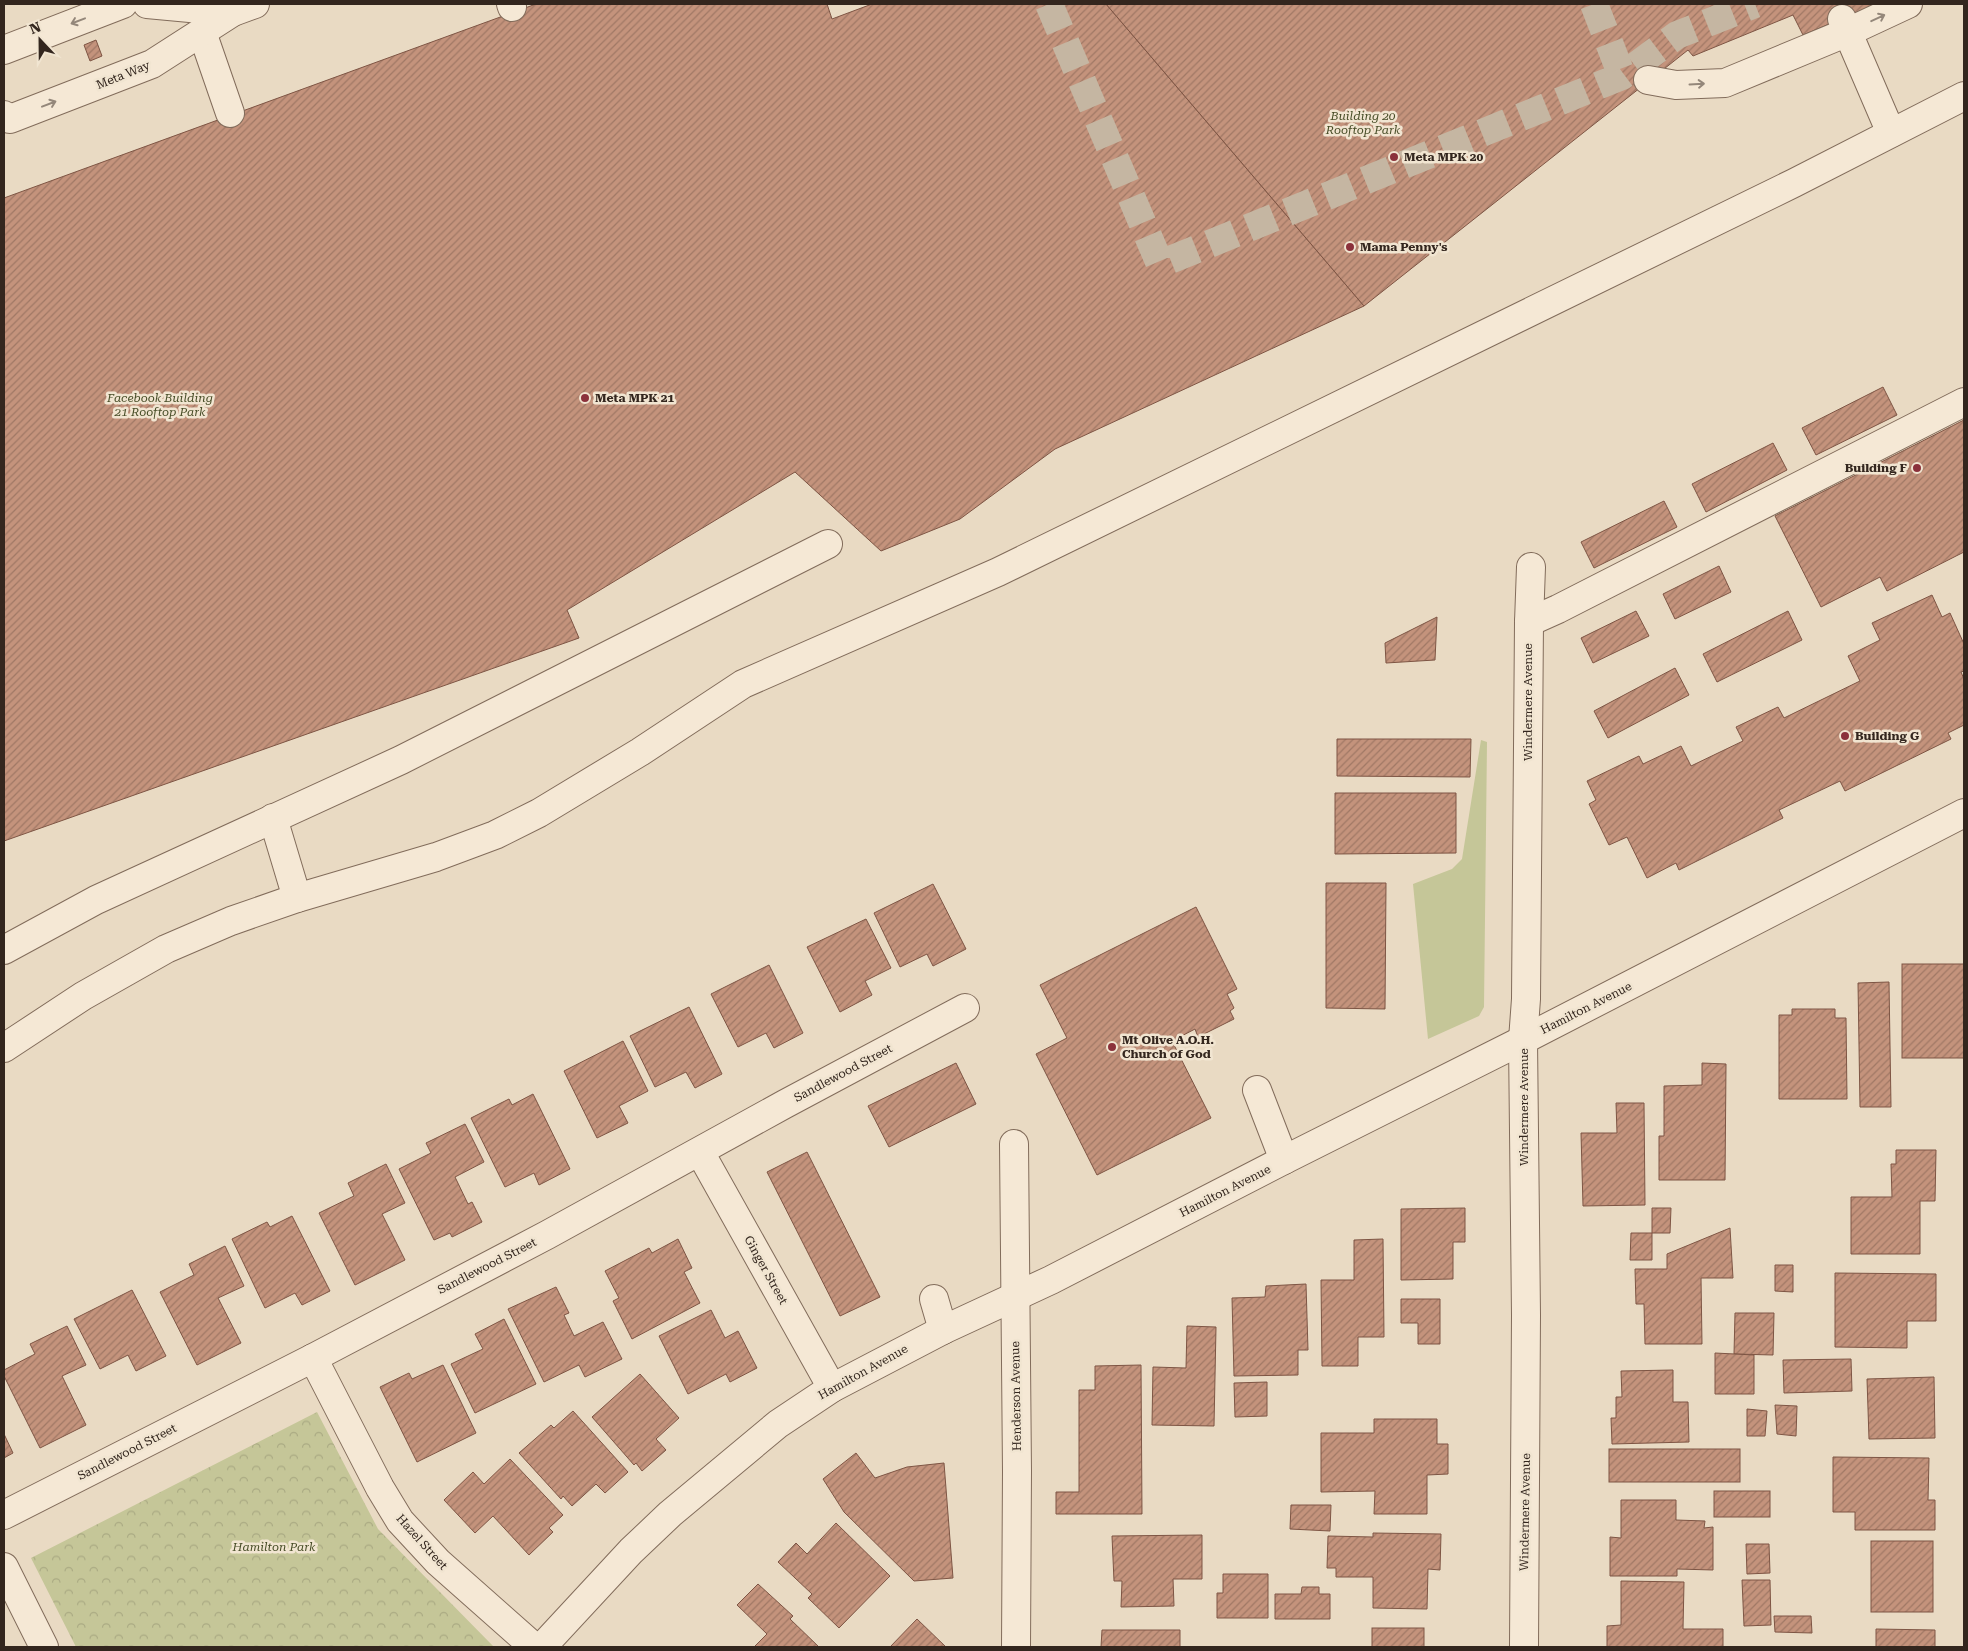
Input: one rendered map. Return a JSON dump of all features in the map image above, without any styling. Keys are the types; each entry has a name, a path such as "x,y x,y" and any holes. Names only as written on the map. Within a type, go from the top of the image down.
{"street":[{"path":"4,50 124,4"},
{"name":"Meta Way","path":"147,4 244,8"},
{"path":"1648,80 1676,85 1725,83 1846,25 1908,4"},
{"name":"Meta Way","path":"4,116 10,118 152,64 244,8"},
{"path":"1846,25 1892,133"},
{"path":"202,32 230,113"},
{"path":"4,1048 83,996 166,949 231,921 297,898 436,857 495,835 539,813 623,762 743,684 1006,568 1794,183 1964,96"},
{"path":"1529,622 1964,402"},
{"path":"4,950 96,900 401,760 828,544"},
{"name":"Windermere Avenue","path":"1524,1647 1526,1315 1523,1040 1526,999 1531,566"},
{"name":"Hamilton Avenue","path":"542,1647 631,1551 670,1514 778,1424 832,1388 943,1330 1014,1298 1523,1040 1964,813"},
{"path":"273,818 297,898"},
{"name":"Sandlewood Street","path":"4,1515 313,1358 547,1235 785,1104 965,1008"},
{"path":"1257,1090 1284,1160"},
{"name":"Henderson Avenue","path":"1014,1144 1017,1472 1016,1647"},
{"name":"Ginger Street","path":"700,1152 832,1388"},
{"path":"934,1299 943,1330"},
{"name":"Hazel Street","path":"313,1358 380,1488 400,1521 438,1562 534,1647"},
{"path":"4,1567 44,1647"}],"green space":[{"path":"1481,740 1487,742 1484,1007 1479,1016 1428,1039 1413,884 1452,869 1462,859"},
{"name":"Hamilton Park","path":"317,1412 378,1529 494,1647 76,1647 31,1558"}],"building":[{"name":"Meta MPK 21","path":"536,4 827,4 832,19 872,4 1106,4 1364,306 1055,449 960,519 881,551 795,472 567,610 579,638 4,841 4,198"},
{"name":"Building 20 Rooftop Park","path":"1106,4 1877,4 1803,35 1793,15 1693,56 1688,50 1364,306"},
{"path":"96,40 102,56 90,61 84,45"},
{"path":"1883,387 1897,415 1816,455 1802,428"},
{"name":"Building F","path":"1964,420 1964,552 1887,591 1880,577 1821,607 1775,516"},
{"path":"1773,443 1787,470 1706,512 1692,484"},
{"path":"1664,501 1677,527 1594,568 1581,542"},
{"path":"1719,566 1731,592 1675,619 1663,594"},
{"name":"Building G","path":"1932,595 1942,617 1950,613 1964,644 1964,671 1961,672 1964,679 1964,725 1948,733 1951,739 1845,791 1840,781 1779,810 1783,818 1679,870 1676,863 1647,878 1627,837 1609,845 1589,804 1596,800 1587,781 1639,756 1643,764 1681,746 1691,766 1743,741 1736,727 1778,707 1784,718 1860,681 1848,656 1880,640 1872,623"},
{"path":"1636,611 1649,636 1593,663 1581,638"},
{"path":"1788,611 1802,640 1717,682 1703,654"},
{"path":"1437,617 1435,660 1386,663 1385,643"},
{"path":"1675,668 1689,695 1608,738 1594,711"},
{"path":"1337,739 1471,739 1470,777 1337,776"},
{"path":"1335,793 1456,793 1456,853 1335,854"},
{"path":"1326,883 1386,883 1385,1009 1326,1008"},
{"path":"933,884 966,949 933,966 927,954 900,967 874,913"},
{"name":"Mt Olive A.O.H. Church of God","path":"1196,907 1237,989 1227,994 1234,1008 1230,1011 1234,1019 1198,1037 1195,1029 1172,1041 1211,1118 1097,1175 1036,1054 1067,1038 1040,985"},
{"path":"866,919 891,968 865,981 872,995 840,1012 807,947"},
{"path":"1902,964 1964,964 1964,1058 1902,1058"},
{"path":"769,965 803,1033 774,1048 766,1033 738,1047 711,994"},
{"path":"1889,982 1891,1107 1860,1107 1858,983"},
{"path":"689,1007 722,1074 695,1088 686,1072 655,1087 630,1036"},
{"path":"1792,1009 1835,1009 1835,1018 1846,1018 1847,1099 1779,1099 1779,1015 1792,1015"},
{"path":"623,1041 648,1091 619,1106 628,1123 597,1138 564,1071"},
{"path":"956,1063 976,1104 889,1147 868,1106"},
{"path":"1702,1063 1726,1064 1725,1180 1659,1180 1659,1136 1664,1136 1664,1086 1702,1085"},
{"path":"533,1094 570,1169 539,1185 534,1173 505,1187 471,1118 509,1099 512,1105"},
{"path":"1616,1103 1644,1103 1645,1205 1583,1206 1581,1133 1617,1133"},
{"path":"465,1124 484,1162 455,1177 468,1204 472,1202 482,1222 452,1237 450,1233 434,1240 399,1169 431,1153 426,1143"},
{"path":"1896,1150 1936,1150 1935,1201 1920,1201 1920,1254 1851,1254 1851,1197 1892,1197 1891,1164 1896,1164"},
{"path":"807,1152 880,1297 840,1316 767,1172"},
{"path":"386,1164 405,1203 382,1214 405,1260 355,1285 319,1213 354,1196 348,1183"},
{"path":"1465,1208 1465,1242 1453,1242 1453,1279 1401,1280 1401,1209"},
{"path":"1652,1208 1671,1208 1670,1233 1652,1233"},
{"path":"292,1216 330,1291 302,1305 295,1293 265,1308 232,1239 267,1222 270,1227"},
{"path":"1730,1228 1733,1278 1701,1278 1702,1344 1645,1344 1644,1304 1636,1304 1635,1269 1667,1269 1667,1254"},
{"path":"1631,1233 1652,1233 1652,1260 1630,1260"},
{"path":"678,1239 692,1268 684,1272 700,1303 632,1339 613,1301 619,1298 605,1271 649,1248 652,1253"},
{"path":"1383,1239 1384,1337 1358,1337 1358,1366 1322,1366 1321,1280 1354,1280 1354,1240"},
{"path":"225,1246 244,1286 218,1298 241,1343 197,1365 160,1292 194,1275 189,1264"},
{"path":"1775,1265 1793,1265 1793,1292 1775,1291"},
{"path":"1835,1273 1936,1274 1936,1321 1907,1321 1907,1348 1835,1347"},
{"path":"1306,1284 1308,1350 1298,1350 1298,1375 1234,1376 1232,1298 1265,1297 1266,1286"},
{"path":"556,1287 569,1313 564,1315 574,1336 603,1322 622,1359 585,1377 579,1365 544,1382 508,1309"},
{"path":"132,1290 166,1356 136,1371 128,1355 100,1369 74,1319"},
{"path":"1401,1299 1440,1299 1440,1344 1418,1344 1418,1323 1401,1323"},
{"path":"711,1310 725,1338 738,1331 757,1368 730,1382 726,1374 688,1394 659,1336"},
{"path":"1735,1313 1774,1313 1773,1355 1734,1354"},
{"path":"504,1319 536,1384 475,1413 451,1364 483,1349 475,1334"},
{"path":"67,1326 86,1365 62,1376 86,1425 40,1448 4,1376 4,1370 35,1354 30,1344"},
{"path":"1187,1326 1216,1327 1214,1426 1152,1425 1153,1367 1186,1368"},
{"path":"1715,1353 1754,1355 1754,1394 1715,1394"},
{"path":"1851,1359 1852,1391 1784,1393 1783,1360"},
{"path":"443,1365 476,1433 417,1462 380,1387 409,1373 412,1379"},
{"path":"1141,1365 1142,1514 1056,1514 1056,1492 1079,1492 1079,1390 1095,1390 1095,1366"},
{"path":"1673,1370 1673,1402 1688,1402 1689,1442 1612,1444 1611,1418 1616,1418 1616,1397 1622,1397 1621,1371"},
{"path":"640,1374 679,1418 656,1439 666,1450 642,1471 636,1463 634,1465 592,1417"},
{"path":"1934,1377 1935,1438 1869,1439 1867,1379"},
{"path":"1267,1382 1267,1416 1235,1417 1234,1383"},
{"path":"1775,1405 1797,1406 1796,1436 1777,1434"},
{"path":"1747,1409 1767,1411 1765,1436 1747,1436"},
{"path":"573,1411 628,1472 605,1493 596,1484 572,1506 563,1496 561,1499 519,1453 551,1425 554,1428"},
{"path":"1374,1419 1437,1419 1437,1444 1448,1444 1448,1474 1427,1475 1427,1514 1374,1514 1375,1491 1321,1492 1321,1433 1374,1433"},
{"path":"4,1434 13,1453 4,1458"},
{"path":"1609,1449 1740,1449 1740,1482 1609,1482"},
{"path":"856,1453 875,1478 907,1467 944,1463 953,1578 914,1581 844,1512 823,1479"},
{"path":"1833,1457 1929,1458 1928,1500 1935,1500 1935,1530 1855,1530 1855,1512 1833,1512"},
{"path":"510,1459 563,1515 549,1528 553,1532 529,1555 493,1516 475,1533 444,1500 473,1472 484,1484"},
{"path":"1714,1491 1770,1491 1770,1517 1714,1517"},
{"path":"1621,1500 1676,1500 1676,1520 1705,1521 1704,1528 1713,1527 1713,1570 1677,1569 1677,1576 1610,1576 1610,1537 1621,1538"},
{"path":"1291,1505 1331,1505 1330,1531 1290,1529"},
{"path":"836,1523 890,1576 839,1628 808,1598 812,1594 778,1562 796,1543 807,1554"},
{"path":"1373,1533 1441,1534 1440,1570 1428,1569 1427,1609 1373,1608 1373,1577 1336,1577 1336,1568 1327,1568 1328,1536 1373,1537"},
{"path":"1202,1535 1202,1579 1173,1579 1174,1606 1121,1607 1122,1581 1114,1581 1112,1536"},
{"path":"1871,1541 1933,1541 1933,1612 1871,1612"},
{"path":"1746,1544 1769,1544 1770,1573 1747,1574"},
{"path":"1223,1574 1268,1574 1268,1618 1217,1618 1217,1593 1223,1593"},
{"path":"1742,1580 1770,1580 1771,1625 1744,1626"},
{"path":"1621,1581 1684,1582 1683,1629 1723,1629 1723,1647 1607,1647 1607,1626 1621,1625"},
{"path":"758,1584 793,1616 790,1619 819,1647 754,1647 767,1634 737,1605"},
{"path":"1302,1587 1319,1587 1319,1594 1330,1594 1330,1619 1275,1619 1275,1594 1301,1594"},
{"path":"1774,1616 1811,1616 1812,1633 1775,1632"},
{"path":"917,1619 946,1647 890,1647"},
{"path":"1372,1628 1424,1628 1424,1647 1372,1647"},
{"path":"1876,1629 1935,1630 1935,1647 1876,1647"},
{"path":"1102,1630 1180,1630 1180,1647 1101,1647"}],"tunnel":[{"path":"1049,4 1160,264 1622,76 1677,35 1755,4"},
{"path":"1594,4 1622,76"}],"place":[{"name":"Meta MPK 20","path":"1394,157"},
{"name":"Mama Penny's","path":"1350,247"},
{"name":"Meta MPK 21","path":"585,398"},
{"name":"Building F","path":"1917,468"},
{"name":"Building G","path":"1845,736"},
{"name":"Mt Olive A.O.H. Church of God","path":"1112,1047"}],"park label":[{"name":"Facebook Building 21 Rooftop Park","path":"160,405"}]}
